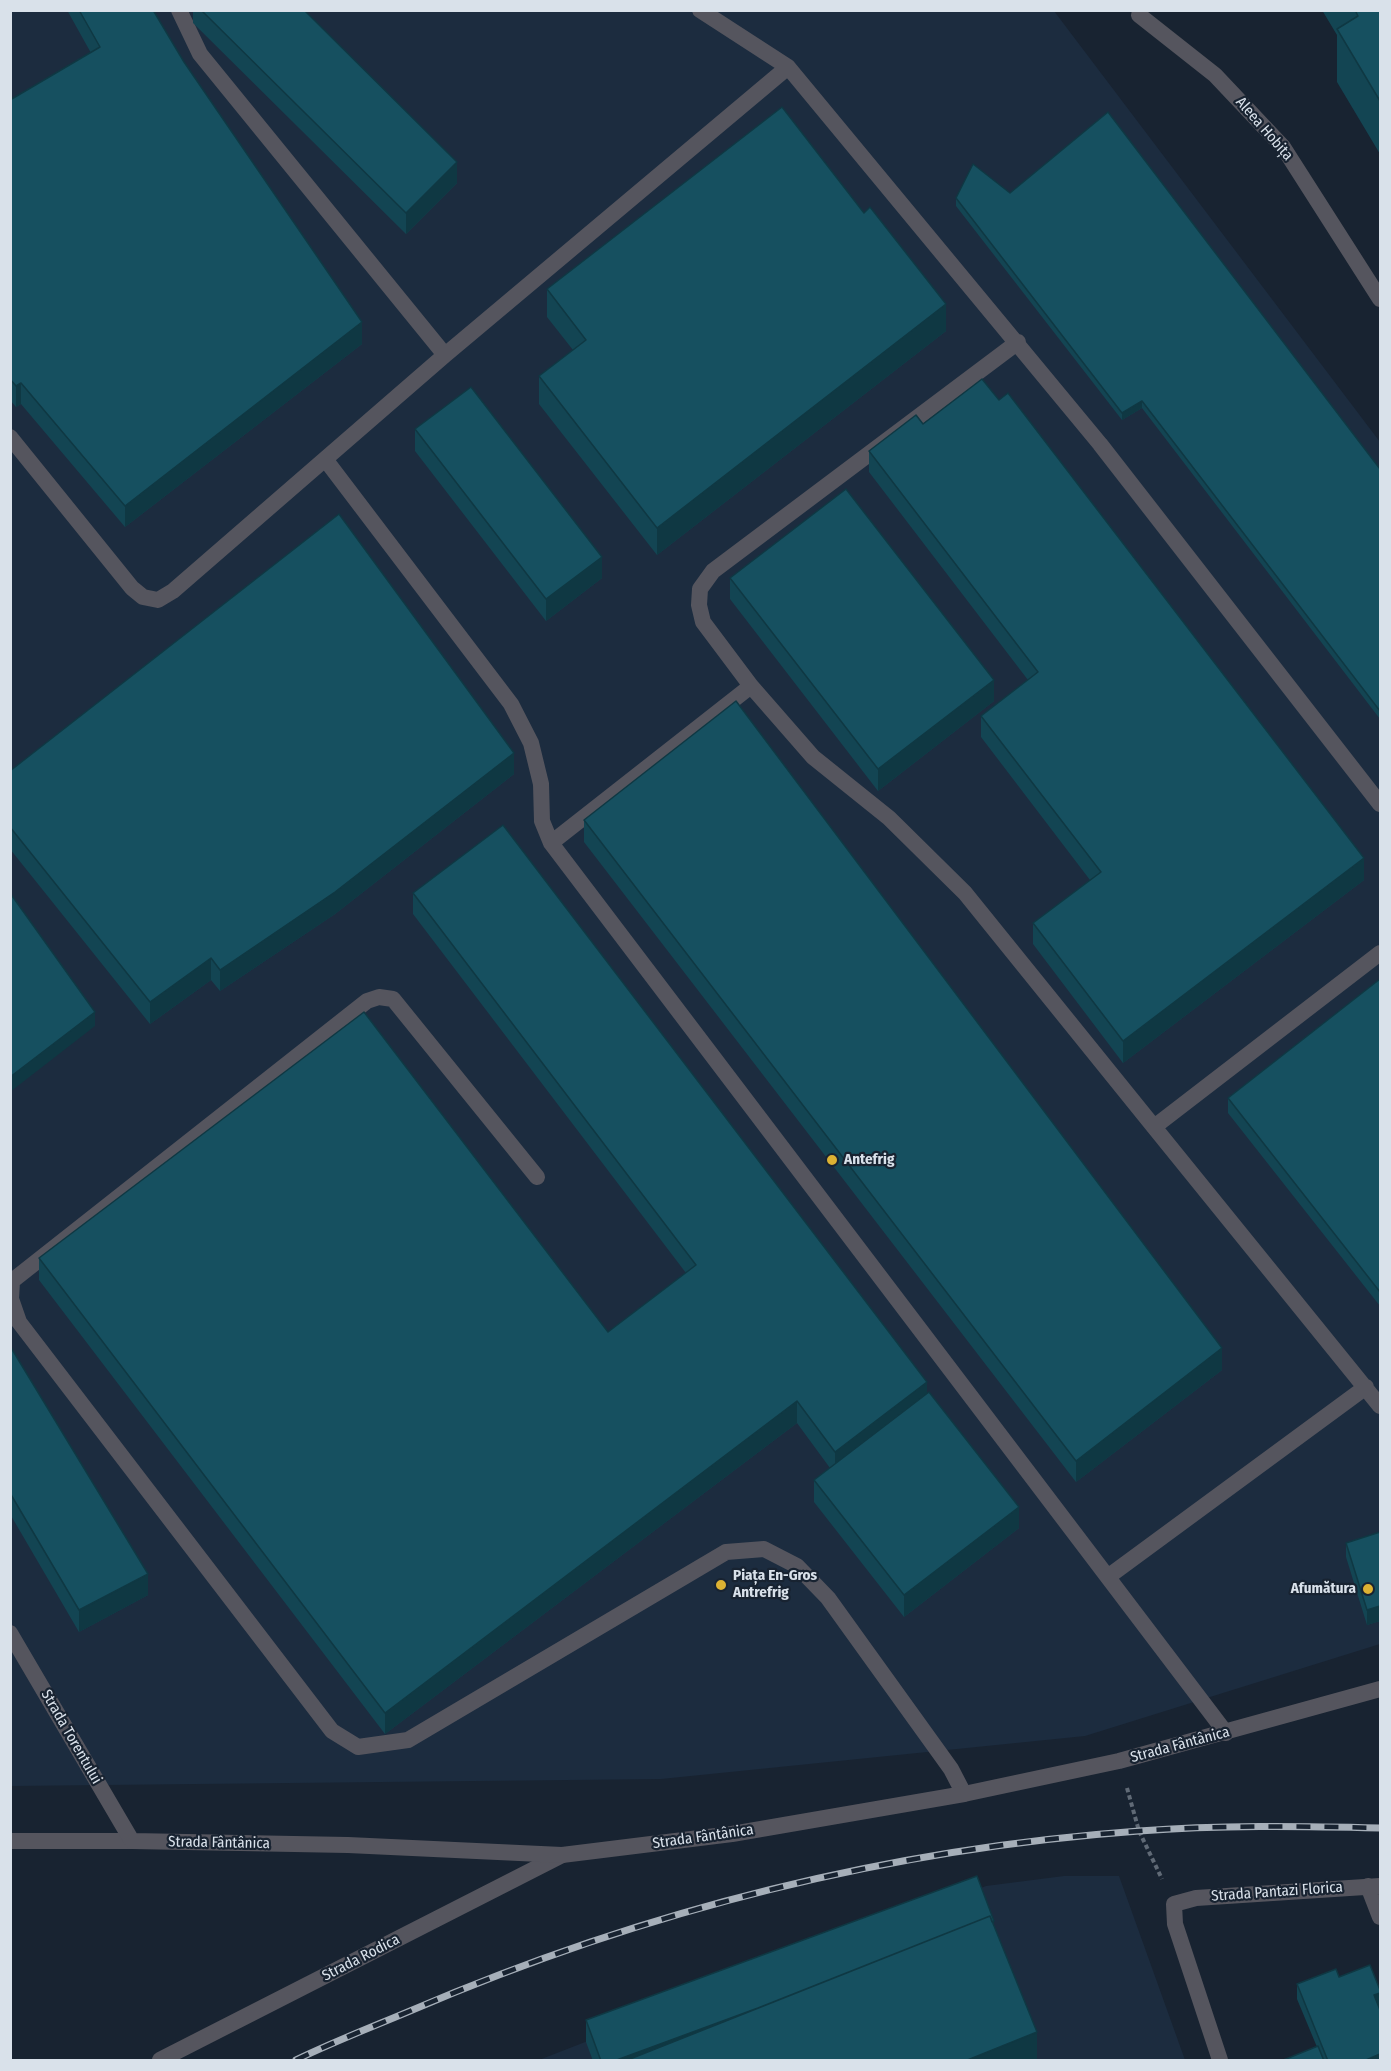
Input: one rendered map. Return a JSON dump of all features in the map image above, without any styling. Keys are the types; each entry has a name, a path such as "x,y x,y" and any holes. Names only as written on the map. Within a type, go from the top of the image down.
{"street":[{"path":"179,10 200,54 445,355"},
{"path":"700,10 788,67 1018,342 1380,804"},
{"name":"Aleea Hobița","path":"1137,12 1215,75 1283,147 1380,299"},
{"path":"10,437 132,588 143,597 158,600 173,591 445,355 788,67"},
{"path":"1018,342 713,571 700,589 699,605 703,622 751,686 813,757 889,818 965,893 1380,1406"},
{"path":"326,459 511,704 531,743 541,784 542,821 551,843 1226,1733"},
{"path":"551,843 751,686"},
{"path":"1154,1127 1380,953"},
{"path":"537,1177 393,999 379,997 367,1001 12,1281 10,1299 19,1322 332,1731 358,1747 408,1740 726,1552 764,1550 797,1566 828,1598 951,1769 964,1794"},
{"path":"1109,1576 1365,1387"},
{"name":"Strada Torentului","path":"10,1633 132,1841"},
{"name":"Strada Fântânica","path":"10,1841 348,1845 562,1855 732,1834 964,1794 1119,1761 1380,1689"},
{"name":"Strada Rodica","path":"160,2061 562,1855"},
{"path":"1374,1886 1380,1917"},
{"name":"Strada Pantazi Florica","path":"1174,1904 1196,1898 1374,1886"},
{"path":"1174,1904 1175,1924 1220,2061"}],"path":[{"path":"1119,1761 1139,1831 1174,1904"}],"shaded area":[{"path":"10,11 1054,11 1380,442 1380,1644 1085,1736 661,1779 11,1786"},
{"path":"1064,1876 1119,1876 1185,2060 539,2060 986,1886"}],"building":[{"path":"79,10 153,10 184,62 362,322 125,506 21,383 16,386 10,379 10,100 100,47"},
{"path":"201,10 304,10 457,162 406,213"},
{"path":"1355,10 1380,10 1380,101 1337,29 1358,16"},
{"path":"782,107 864,213 870,207 946,304 657,528 539,376 586,340 547,289"},
{"path":"1108,112 1380,469 1380,711 1142,401 1122,413 956,198 973,164 1010,193"},
{"path":"982,379 999,400 1008,393 1364,858 1123,1041 1033,923 1101,872 981,716 1038,672 869,451 916,415 923,424"},
{"path":"471,387 602,557 546,599 415,429"},
{"path":"846,489 994,680 878,769 730,578"},
{"path":"339,514 514,753 335,892 220,970 211,958 150,1002 10,827 10,771"},
{"path":"736,701 1222,1348 1076,1461 584,820"},
{"path":"503,825 927,1382 835,1452 797,1401 385,1713 39,1258 364,1012 608,1332 696,1265 413,893"},
{"path":"10,893 95,1012 10,1077"},
{"path":"1380,979 1380,1292 1228,1098"},
{"path":"10,1346 148,1574 79,1610 10,1493"},
{"path":"929,1392 1019,1507 904,1595 814,1480"},
{"name":"Afumătura","path":"1380,1532 1380,1606 1367,1610 1346,1543"},
{"path":"977,1876 994,1921 992,1922 990,1916 758,2008 614,2061 601,2061 586,2020"},
{"path":"990,1916 1037,2032 965,2061 625,2061"},
{"path":"1370,1965 1380,1990 1380,1993 1374,1995 1380,2010 1380,2054 1366,2061 1328,2061 1297,1984 1336,1969 1339,1977"},
{"path":"1318,2046 1324,2061 1281,2061"}],"railway":[{"path":"296,2060 497,1976 586,1944 676,1915 859,1870 951,1853 1045,1840 1139,1831 1260,1826 1380,1828"}],"place":[{"name":"Antefrig","path":"832,1160"},
{"name":"Piața En-Gros Antrefrig","path":"721,1585"},
{"name":"Afumătura","path":"1368,1589"}]}
